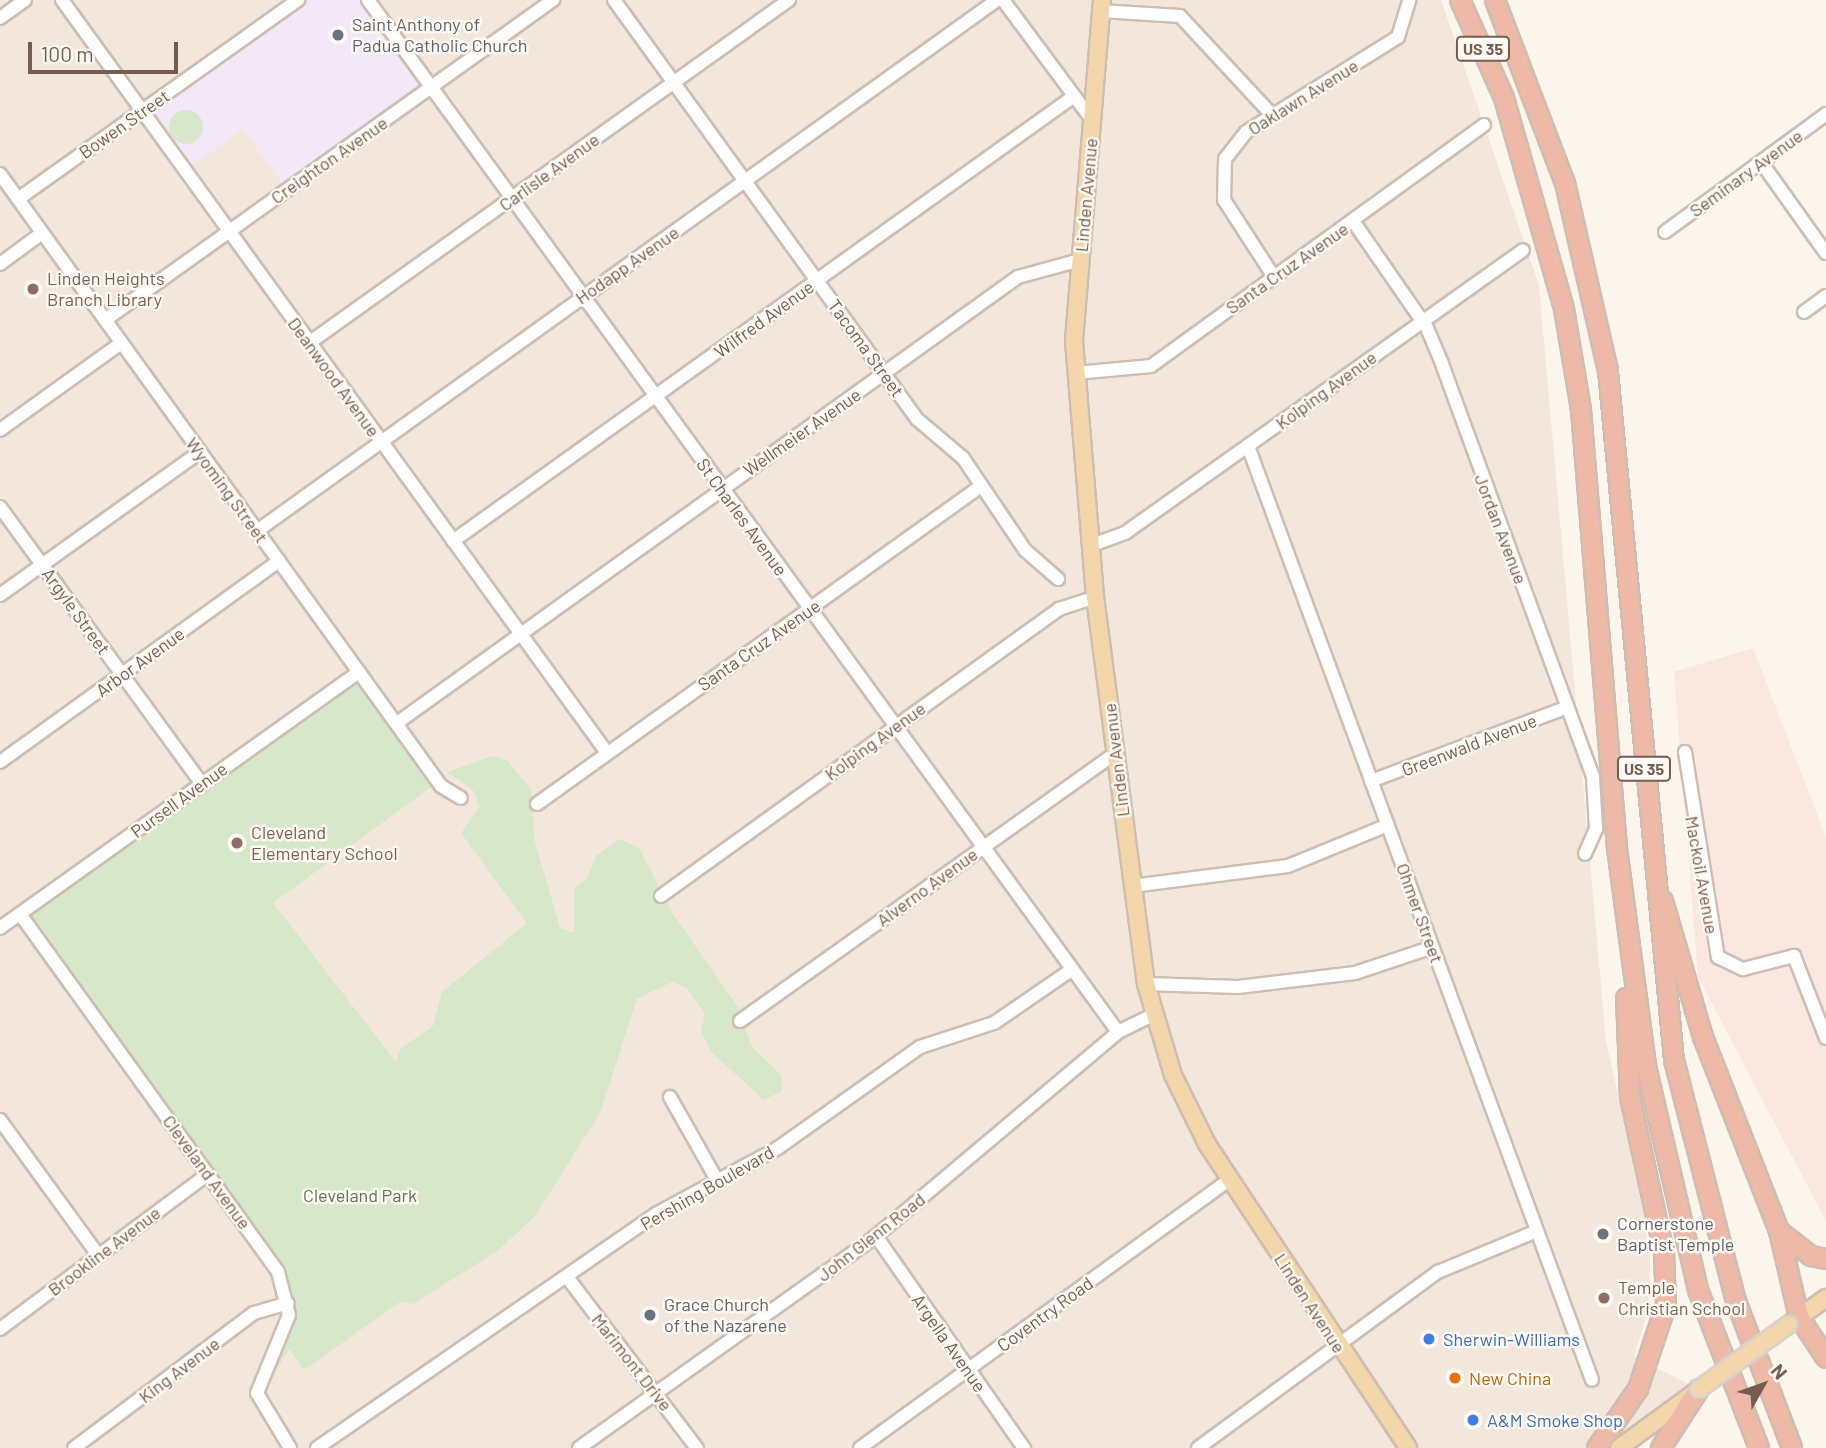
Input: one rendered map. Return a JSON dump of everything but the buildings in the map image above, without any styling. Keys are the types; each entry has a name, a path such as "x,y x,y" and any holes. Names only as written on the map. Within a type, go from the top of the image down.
{"highway":[{"name":"US 35","path":"1460,0 1512,123 1564,309 1581,410 1621,883 1662,1155 1698,1290 1759,1448"},
{"name":"US 35","path":"1495,0 1565,183 1605,358 1650,844 1674,1060 1736,1301 1792,1448"},
{"path":"1650,844 1703,1037 1779,1231 1793,1321 1826,1358"},
{"path":"1597,1448 1639,1389 1666,1305 1664,1252 1630,1097 1621,883"},
{"path":"1779,1231 1811,1256 1826,1259"},
{"path":"1661,1448 1699,1389"}],"main road":[{"name":"Linden Avenue","path":"1102,5 1080,260 1076,373 1095,597 1146,984 1153,1015 1177,1086 1230,1180 1337,1346 1408,1448"},
{"path":"1619,1448 1826,1298"}],"street":[{"path":"0,18 25,0"},
{"name":"Deanwood Avenue","path":"62,0 607,754"},
{"name":"Bowen Street","path":"18,199 298,0"},
{"name":"St Charles Avenue","path":"368,0 1118,1032"},
{"name":"Creighton Avenue","path":"105,320 553,0"},
{"name":"Tacoma Street","path":"614,0 925,429 963,458 1025,550 1058,579"},
{"name":"Carlisle Avenue","path":"309,343 789,0"},
{"name":"Hodapp Avenue","path":"257,531 998,0"},
{"path":"1003,0 1093,121"},
{"name":"Oaklawn Avenue","path":"1274,277 1228,210 1220,178 1238,140 1398,37 1409,0"},
{"path":"1102,5 1180,16 1272,116"},
{"name":"Wilfred Avenue","path":"453,541 1074,96"},
{"name":"Seminary Avenue","path":"1665,232 1826,114"},
{"name":"Santa Cruz Avenue","path":"1076,373 1151,366 1484,125"},
{"path":"1760,163 1826,253"},
{"name":"Wyoming Street","path":"0,174 441,786 461,798"},
{"name":"Jordan Avenue","path":"1353,221 1422,321 1566,708 1596,791 1595,834 1585,853"},
{"path":"0,264 42,233"},
{"name":"Kolping Avenue","path":"1092,545 1125,533 1523,250"},
{"name":"Wellmeier Avenue","path":"397,723 1018,277 1080,260"},
{"path":"1804,312 1826,296"},
{"path":"0,429 121,343"},
{"name":"Ohmer Street","path":"1248,446 1592,1380"},
{"path":"0,595 200,452"},
{"name":"Santa Cruz Avenue","path":"537,804 981,486"},
{"name":"Argyle Street","path":"0,507 202,784"},
{"name":"Arbor Avenue","path":"0,762 279,561"},
{"name":"Kolping Avenue","path":"661,896 1059,608 1095,597"},
{"name":"Pursell Avenue","path":"0,928 359,671"},
{"name":"Greenwald Avenue","path":"1371,781 1566,708"},
{"name":"Mackoil Avenue","path":"1685,752 1718,957 1743,970 1794,956 1826,1038"},
{"name":"Alverno Avenue","path":"740,1021 1115,754"},
{"path":"1132,886 1288,866 1388,825"},
{"name":"Cleveland Avenue","path":"20,914 278,1272 288,1303 287,1325 257,1393 290,1448"},
{"path":"1146,984 1238,987 1355,973 1433,947"},
{"name":"Pershing Boulevard","path":"317,1448 567,1277 717,1180 778,1148 920,1047 994,1023 1071,970"},
{"name":"John Glenn Road","path":"579,1448 657,1396 876,1236 1118,1032 1153,1015"},
{"path":"670,1097 717,1180"},
{"path":"0,1120 98,1255"},
{"name":"Brookline Avenue","path":"0,1329 208,1174"},
{"name":"Coventry Road","path":"860,1448 1230,1180"},
{"path":"1198,1448 1454,1263 1537,1231"},
{"name":"Argella Avenue","path":"876,1236 1024,1448"},
{"name":"Marimont Drive","path":"567,1277 697,1448"},
{"name":"King Avenue","path":"74,1448 254,1314 288,1303"}],"shaded area":[{"path":"0,0 1441,0 1539,285 1606,1042 1642,1197 1650,1263 1648,1311 1634,1357 1699,1389 1617,1448 0,1448"},
{"path":"298,0 368,0 431,87 287,191 243,129 185,171 142,111"},
{"path":"1753,648 1826,837 1826,1221 1698,977 1674,672"}],"green space":[{"path":"186,110 198,115 203,127 198,139 186,144 174,139 169,127 174,115"},
{"name":"Cleveland Park","path":"359,672 438,782 273,903 396,1062 400,1049 433,1026 442,992 527,923 461,833 480,806 473,790 447,772 493,756 507,760 532,791 534,838 560,928 574,933 575,887 587,879 596,856 620,839 639,848 673,914 738,1007 752,1047 781,1075 782,1091 764,1100 711,1052 701,1032 705,1013 686,987 672,982 637,999 600,1113 535,1216 496,1252 413,1304 400,1302 304,1370 289,1349 258,1400 283,1335 284,1284 20,914"}],"place":[{"name":"Saint Anthony of Padua Catholic Church","path":"338,35"},
{"name":"Linden Heights Branch Library","path":"33,289"},
{"name":"Cleveland Elementary School","path":"237,843"},
{"name":"Cornerstone Baptist Temple","path":"1603,1234"},
{"name":"Temple Christian School","path":"1604,1298"},
{"name":"Grace Church of the Nazarene","path":"650,1315"},
{"name":"Sherwin-Williams","path":"1429,1339"},
{"name":"New China","path":"1455,1378"},
{"name":"A&M Smoke Shop","path":"1473,1420"}]}
